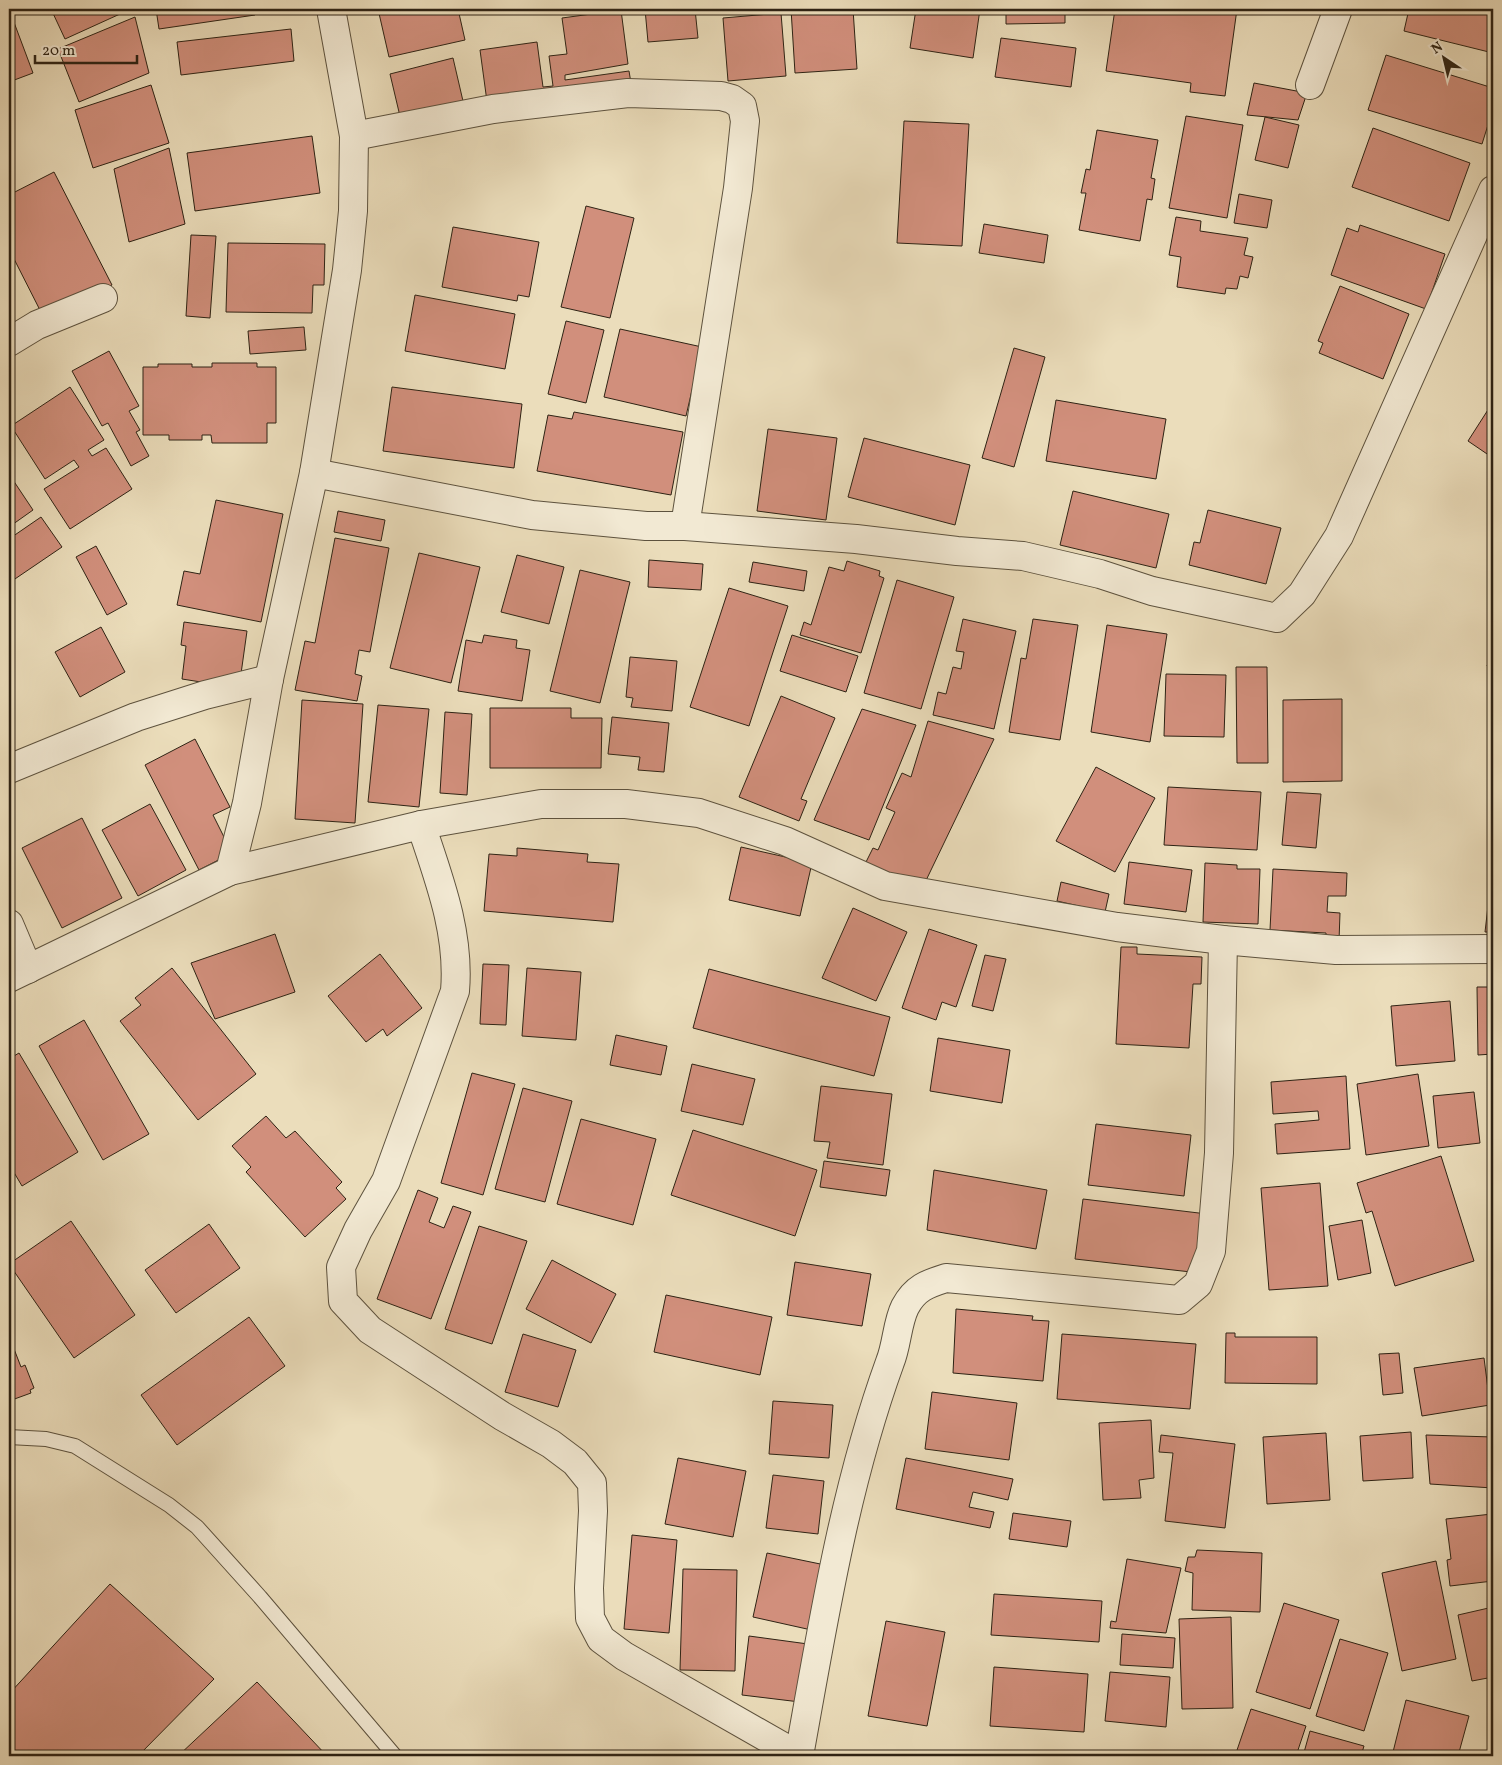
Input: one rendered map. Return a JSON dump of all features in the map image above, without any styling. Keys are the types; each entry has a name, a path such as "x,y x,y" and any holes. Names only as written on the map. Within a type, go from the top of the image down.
{"street":[{"path":"230,870 247,804 269,680 314,473 347,270 352,211 354,136 332,9"},
{"path":"1310,85 1338,9"},
{"path":"354,136 493,109 628,93 721,96 732,99 742,106 745,121 738,188 686,526"},
{"path":"314,473 532,515 646,526 686,526 856,539 957,552 1023,556 1100,574 1152,590 1277,618 1302,594 1339,536 1493,190"},
{"path":"9,342 38,324 103,298"},
{"path":"9,769 136,717 269,680"},
{"path":"9,924 18,973 230,870 421,825 541,804 626,804 699,813 785,841 885,886 1116,927 1223,940 1336,950 1493,949"},
{"path":"421,825 450,918 458,965 455,991 386,1181 358,1230 341,1267 343,1301 370,1330 502,1416 551,1444 575,1462 592,1483 590,1618 601,1639 624,1656 799,1756 835,1557 862,1447 895,1349 904,1308 920,1287 946,1278 1179,1300 1198,1284 1211,1251 1219,1153 1223,940"}],"lane":[{"path":"9,1437 46,1439 75,1446 161,1500 197,1527 260,1597 394,1756"}],"building":[{"path":"9,9 33,73 9,82"},
{"path":"51,9 131,9 65,39"},
{"path":"156,9 254,9 255,15 159,29"},
{"path":"378,9 458,9 465,40 389,57"},
{"path":"645,9 695,9 698,38 648,42"},
{"path":"791,9 853,9 857,69 795,73"},
{"path":"916,9 980,9 973,58 910,48"},
{"path":"1006,9 1065,9 1065,23 1006,24"},
{"path":"1115,9 1237,9 1225,96 1190,92 1191,83 1106,71"},
{"path":"1409,9 1493,9 1493,53 1404,31"},
{"path":"621,10 628,64 565,75 565,80 629,71 632,89 488,109 480,50 537,42 543,87 553,86 549,56 567,54 562,18"},
{"path":"781,13 786,76 728,81 723,18"},
{"path":"135,17 149,73 79,102 58,49"},
{"path":"291,29 294,61 181,75 177,42"},
{"path":"1001,38 1076,48 1071,87 995,77"},
{"path":"1386,55 1493,88 1493,109 1482,144 1368,110"},
{"path":"453,58 466,114 403,129 390,74"},
{"path":"1254,83 1307,93 1298,120 1247,115"},
{"path":"151,85 169,143 93,168 75,110"},
{"path":"1186,116 1243,125 1227,218 1169,208"},
{"path":"1265,117 1299,125 1288,168 1255,160"},
{"path":"904,121 969,124 962,246 897,243"},
{"path":"1373,128 1470,163 1449,221 1352,187"},
{"path":"1097,130 1158,140 1151,178 1155,179 1152,200 1147,199 1140,241 1079,230 1086,193 1081,193 1086,169 1090,170"},
{"path":"312,136 320,193 195,211 187,153"},
{"path":"169,148 185,224 129,242 114,169"},
{"path":"54,172 112,285 45,320 9,249 9,195"},
{"path":"1239,194 1272,200 1267,228 1234,223"},
{"path":"586,206 634,218 610,318 561,307"},
{"path":"1176,217 1201,221 1200,231 1248,238 1244,255 1253,257 1248,278 1240,276 1237,289 1226,288 1225,294 1177,287 1181,257 1169,255"},
{"path":"984,224 1048,235 1044,263 979,253"},
{"path":"1360,225 1445,254 1426,309 1331,275 1347,228 1358,232"},
{"path":"453,227 539,242 529,297 518,295 517,301 442,287"},
{"path":"191,235 216,236 210,318 186,316"},
{"path":"228,243 325,244 324,285 313,285 312,313 226,312"},
{"path":"1340,286 1409,314 1383,379 1319,353 1323,343 1318,341"},
{"path":"415,295 515,314 505,369 405,351"},
{"path":"566,321 604,330 586,403 548,394"},
{"path":"304,327 306,350 250,354 248,331"},
{"path":"620,329 702,347 686,416 604,397"},
{"path":"1014,348 1045,357 1014,467 982,458"},
{"path":"109,351 139,406 129,411 140,430 136,432 149,456 131,466 108,423 102,426 72,371"},
{"path":"212,363 257,363 257,367 276,367 276,423 267,423 267,443 212,443 211,435 202,435 202,440 169,440 169,435 143,435 143,367 158,367 158,364 192,364 192,367 212,367"},
{"path":"70,387 104,440 88,450 92,456 106,448 132,489 70,529 44,489 79,467 74,460 45,479 11,426"},
{"path":"392,387 522,404 514,468 383,451"},
{"path":"1056,400 1166,419 1156,479 1046,461"},
{"path":"1493,402 1493,458 1468,441"},
{"path":"574,412 683,432 671,495 537,471 548,415 572,419"},
{"path":"768,429 837,438 826,520 757,511"},
{"path":"864,438 970,465 955,525 848,497"},
{"path":"9,474 33,510 9,527"},
{"path":"1073,491 1169,514 1156,568 1060,545"},
{"path":"216,500 283,514 261,622 177,605 184,571 200,574"},
{"path":"1208,510 1281,528 1266,584 1189,565 1194,542 1200,543"},
{"path":"338,511 385,520 381,541 334,532"},
{"path":"41,517 62,547 9,583 9,539"},
{"path":"335,538 389,548 370,652 359,650 355,674 362,676 357,701 295,690 305,641 315,643"},
{"path":"96,546 127,604 107,615 76,557"},
{"path":"419,553 480,567 451,683 390,668"},
{"path":"517,555 564,567 549,624 501,612"},
{"path":"649,560 703,564 701,590 648,587"},
{"path":"847,561 880,571 879,576 884,578 861,653 800,635 804,622 811,625 829,567 844,571"},
{"path":"753,562 807,571 804,591 749,582"},
{"path":"580,570 630,582 600,703 550,691"},
{"path":"897,580 954,597 921,709 864,693"},
{"path":"729,588 788,606 749,726 690,707"},
{"path":"963,619 1016,631 994,729 933,715 938,692 946,694 953,667 961,669 964,652 956,651"},
{"path":"1033,619 1078,625 1060,740 1009,732 1021,658 1026,659"},
{"path":"184,622 247,631 239,688 182,679 186,646 181,645"},
{"path":"1107,625 1167,634 1150,742 1091,732"},
{"path":"101,627 125,672 80,697 55,652"},
{"path":"484,635 517,640 516,648 530,650 522,701 458,691 466,640 482,643"},
{"path":"792,635 858,656 846,692 780,671"},
{"path":"1493,649 1493,669 1487,666"},
{"path":"630,657 677,661 672,711 631,707 633,698 626,697"},
{"path":"1236,667 1267,667 1268,763 1237,763"},
{"path":"1166,674 1226,675 1224,737 1164,736"},
{"path":"781,696 835,718 801,799 807,801 799,821 739,797"},
{"path":"1342,699 1342,781 1283,782 1283,700"},
{"path":"302,700 363,704 355,823 295,819"},
{"path":"378,705 429,709 419,807 368,802"},
{"path":"490,708 571,708 571,718 602,718 601,768 490,768"},
{"path":"862,709 916,725 869,840 814,820"},
{"path":"445,712 472,714 467,795 440,793"},
{"path":"612,717 669,723 664,772 638,770 640,757 608,754"},
{"path":"928,721 994,739 919,895 862,870 873,848 878,850 895,812 886,808 902,773 911,777"},
{"path":"195,739 230,807 213,815 232,853 199,870 145,765"},
{"path":"1096,767 1155,798 1115,872 1056,841"},
{"path":"1168,787 1261,792 1257,850 1164,845"},
{"path":"1287,792 1321,794 1316,848 1282,845"},
{"path":"150,804 186,870 138,896 102,830"},
{"path":"82,818 122,898 62,928 22,848"},
{"path":"741,847 812,863 800,916 729,900"},
{"path":"517,848 588,854 587,862 619,864 613,922 484,911 489,854 517,856"},
{"path":"1129,862 1192,870 1186,912 1124,904"},
{"path":"1205,863 1237,865 1237,869 1260,869 1258,924 1203,922"},
{"path":"1273,869 1347,873 1346,896 1328,896 1327,912 1340,913 1339,941 1326,940 1326,933 1270,930"},
{"path":"1061,882 1109,894 1105,912 1057,901"},
{"path":"1488,906 1493,906 1493,932 1485,932"},
{"path":"853,908 907,932 876,1001 822,978"},
{"path":"929,929 977,945 956,1007 942,1002 936,1020 902,1008"},
{"path":"275,934 295,992 215,1019 191,963"},
{"path":"1121,947 1137,947 1137,954 1202,957 1201,984 1193,984 1189,1048 1116,1044"},
{"path":"380,954 422,1008 387,1036 383,1029 366,1042 328,996"},
{"path":"985,955 1006,959 993,1011 972,1006"},
{"path":"483,964 509,965 506,1025 480,1024"},
{"path":"172,968 256,1074 198,1120 120,1021 141,1005 135,998"},
{"path":"527,968 581,972 576,1040 522,1036"},
{"path":"709,969 890,1017 874,1076 693,1028"},
{"path":"1477,987 1493,987 1493,1054 1478,1055"},
{"path":"1450,1001 1455,1061 1396,1066 1391,1006"},
{"path":"84,1020 149,1134 103,1160 39,1046"},
{"path":"616,1035 667,1046 661,1075 610,1065"},
{"path":"938,1038 1010,1050 1002,1103 930,1091"},
{"path":"19,1053 78,1152 22,1186 9,1164 9,1059"},
{"path":"692,1064 755,1079 743,1125 681,1111"},
{"path":"472,1073 515,1084 483,1195 441,1183"},
{"path":"1418,1074 1429,1146 1366,1155 1357,1084"},
{"path":"1346,1076 1350,1149 1277,1154 1275,1124 1319,1120 1318,1111 1273,1114 1271,1082"},
{"path":"821,1086 892,1094 883,1165 827,1158 830,1142 814,1141"},
{"path":"523,1088 572,1101 545,1202 495,1189"},
{"path":"1474,1092 1480,1143 1438,1148 1433,1096"},
{"path":"266,1116 286,1138 295,1131 342,1182 336,1188 346,1199 305,1237 246,1172 251,1167 232,1146"},
{"path":"581,1119 656,1139 633,1225 557,1204"},
{"path":"1096,1124 1191,1135 1184,1196 1088,1185"},
{"path":"693,1130 817,1170 795,1236 671,1195"},
{"path":"1441,1156 1474,1261 1395,1286 1372,1211 1366,1213 1357,1183"},
{"path":"824,1161 890,1170 886,1196 820,1187"},
{"path":"934,1170 1047,1190 1036,1249 927,1230"},
{"path":"1320,1183 1328,1286 1269,1290 1261,1188"},
{"path":"418,1190 438,1198 429,1222 444,1228 453,1206 471,1212 431,1319 377,1299"},
{"path":"1083,1199 1207,1214 1200,1273 1075,1259"},
{"path":"1362,1220 1371,1273 1338,1280 1329,1226"},
{"path":"71,1221 135,1315 74,1358 9,1264"},
{"path":"209,1224 240,1268 176,1313 145,1270"},
{"path":"479,1226 527,1241 492,1344 445,1329"},
{"path":"552,1260 616,1294 591,1343 526,1309"},
{"path":"795,1262 871,1274 862,1326 787,1315"},
{"path":"666,1295 772,1317 760,1375 654,1352"},
{"path":"956,1309 1033,1316 1032,1320 1049,1321 1043,1381 953,1373"},
{"path":"249,1317 285,1366 177,1445 141,1395"},
{"path":"1226,1333 1235,1333 1235,1337 1317,1337 1317,1384 1225,1383"},
{"path":"523,1334 576,1350 558,1407 505,1392"},
{"path":"1062,1334 1196,1344 1190,1409 1057,1399"},
{"path":"9,1336 21,1367 25,1365 34,1388 30,1390 31,1393 9,1401"},
{"path":"1399,1353 1403,1393 1383,1395 1379,1354"},
{"path":"1484,1358 1490,1405 1422,1416 1414,1368"},
{"path":"932,1392 1017,1403 1009,1460 925,1449"},
{"path":"773,1401 833,1405 829,1458 769,1454"},
{"path":"1151,1420 1154,1478 1139,1480 1141,1498 1103,1500 1099,1423"},
{"path":"1411,1432 1413,1478 1363,1481 1360,1436"},
{"path":"1326,1433 1330,1500 1267,1504 1263,1437"},
{"path":"1161,1435 1235,1444 1225,1528 1165,1521 1173,1453 1159,1452"},
{"path":"1426,1435 1493,1437 1493,1488 1430,1484"},
{"path":"678,1458 746,1471 733,1537 665,1524"},
{"path":"906,1458 1013,1479 1008,1500 973,1492 969,1507 994,1512 990,1528 896,1509"},
{"path":"773,1475 824,1481 818,1534 766,1528"},
{"path":"1013,1513 1071,1521 1067,1547 1009,1539"},
{"path":"1492,1514 1493,1581 1450,1586 1447,1560 1451,1559 1446,1519"},
{"path":"632,1535 677,1540 669,1633 624,1629"},
{"path":"1197,1550 1262,1553 1260,1612 1192,1610 1193,1573 1185,1571 1188,1557 1195,1557"},
{"path":"767,1553 830,1566 816,1631 753,1617"},
{"path":"1127,1559 1181,1568 1166,1633 1110,1628 1111,1621 1116,1622"},
{"path":"1436,1561 1456,1659 1402,1671 1382,1573"},
{"path":"683,1569 737,1570 735,1671 680,1670"},
{"path":"110,1584 214,1679 138,1756 9,1756 9,1694"},
{"path":"994,1594 1102,1601 1099,1642 991,1635"},
{"path":"1284,1603 1339,1620 1310,1709 1256,1692"},
{"path":"1493,1607 1493,1677 1472,1681 1458,1615"},
{"path":"1231,1617 1233,1708 1182,1709 1179,1619"},
{"path":"886,1621 945,1632 927,1726 868,1716"},
{"path":"1122,1634 1175,1638 1173,1668 1120,1665"},
{"path":"749,1636 808,1644 800,1702 742,1695"},
{"path":"1340,1639 1388,1653 1364,1731 1316,1716"},
{"path":"994,1667 1088,1674 1084,1732 990,1726"},
{"path":"1110,1672 1170,1677 1166,1727 1105,1721"},
{"path":"257,1682 327,1756 178,1756"},
{"path":"1406,1700 1469,1716 1458,1756 1392,1756"},
{"path":"1251,1709 1306,1726 1296,1756 1235,1756"},
{"path":"1310,1731 1364,1746 1361,1756 1303,1756"}]}
